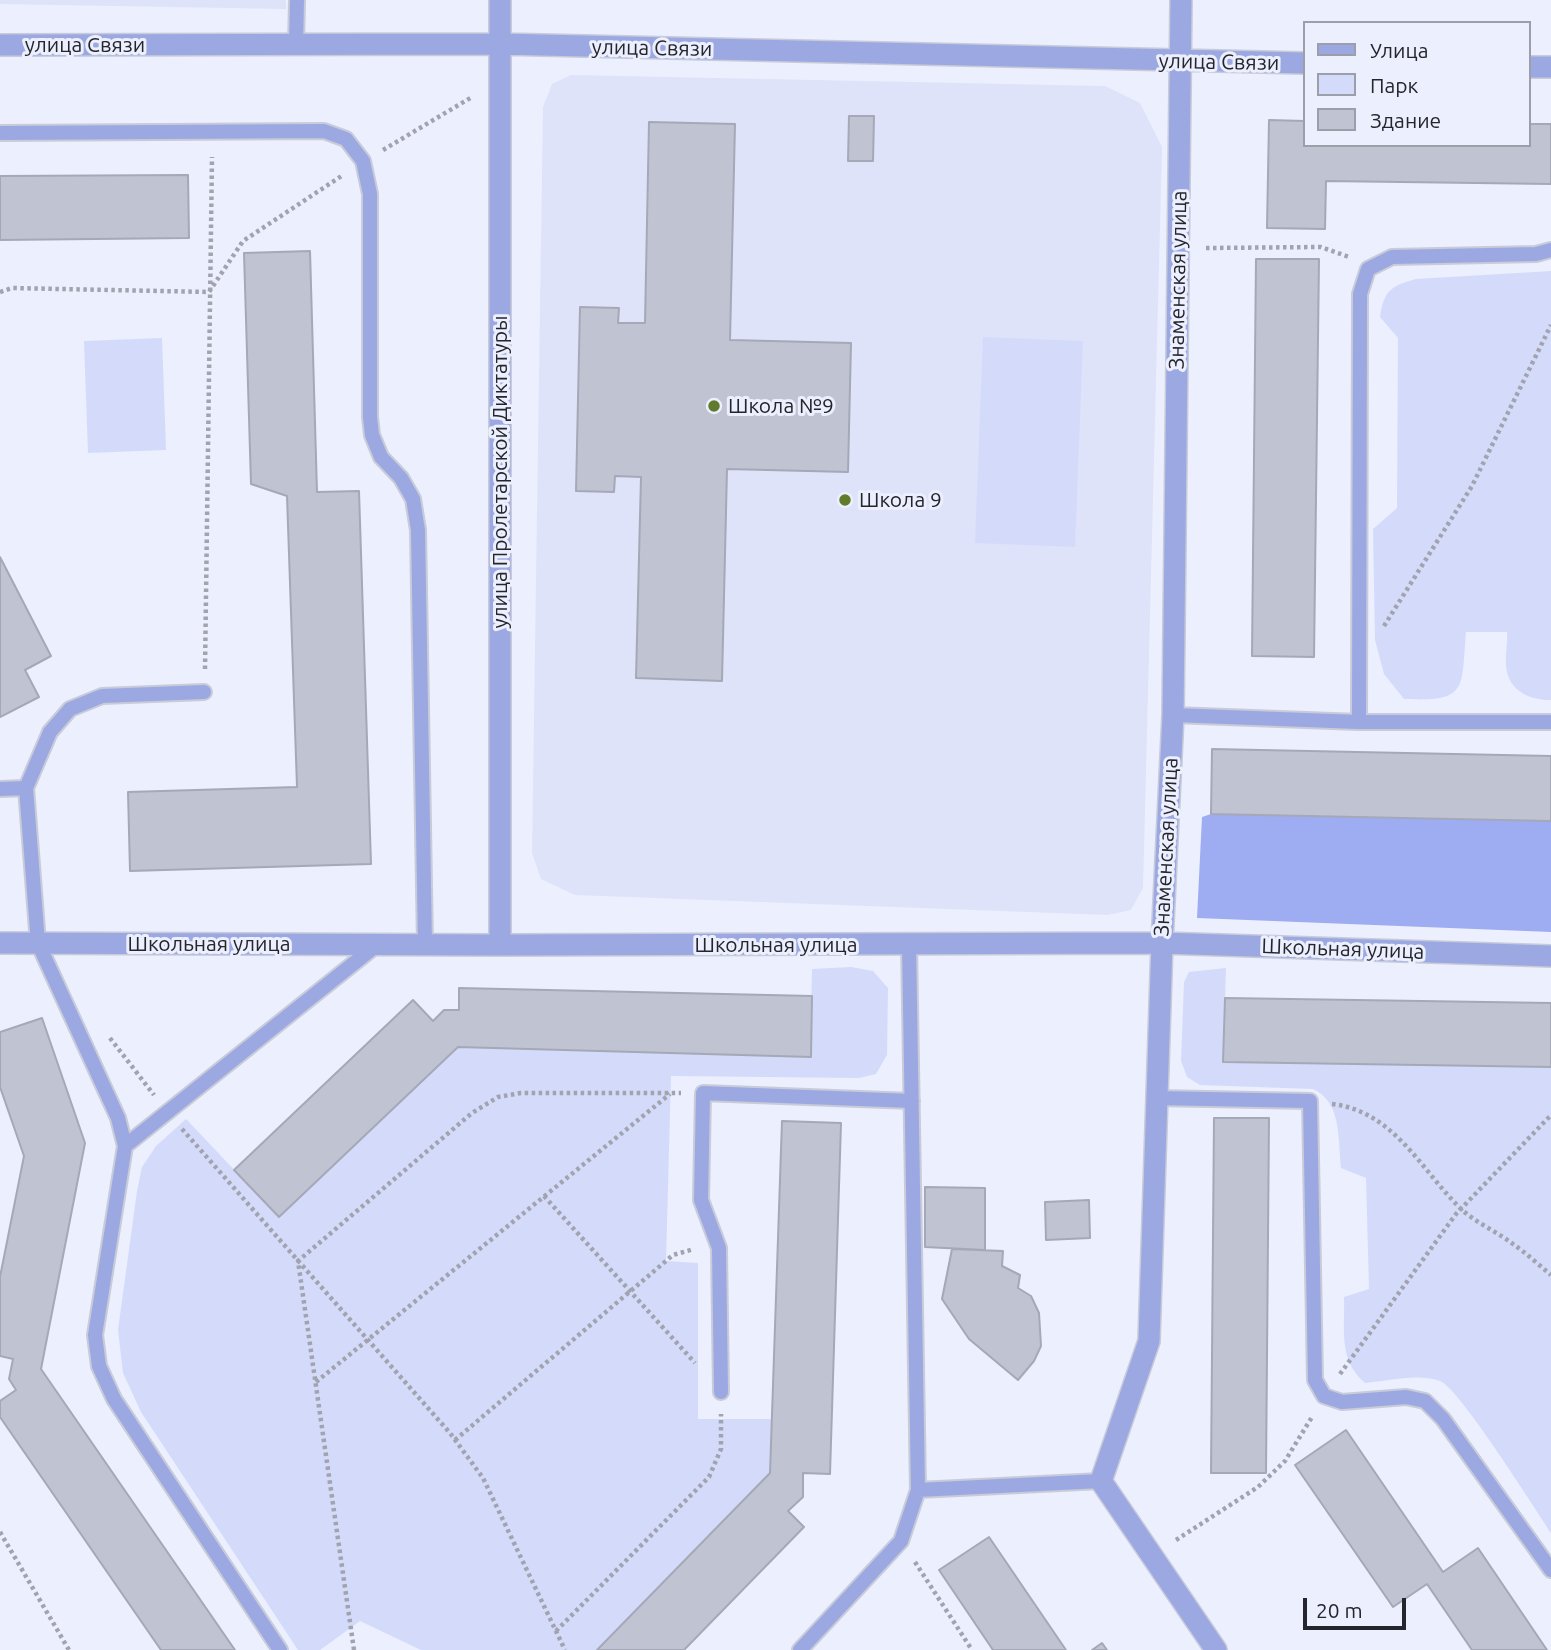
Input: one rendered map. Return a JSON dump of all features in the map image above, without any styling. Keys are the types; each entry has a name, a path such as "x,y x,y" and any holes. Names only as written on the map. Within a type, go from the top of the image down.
{"street":[{"name":"улица Пролетарской Диктатуры","path":"500,0 500,945"},
{"name":"Знаменская улица","path":"1101,1481 1149,1341 1156,1098 1173,715 1181,0"},
{"name":"улица Связи","path":"0,45 500,44 1302,63"},
{"path":"1530,67 1551,67"},
{"name":"Школьная улица","path":"0,943 1162,943 1551,956"},
{"path":"1101,1481 1216,1650"}],"lane":[{"path":"296,0 296,45"},
{"path":"0,133 324,131 345,139 363,161 370,194 372,435 382,457 401,478 413,499 418,530 425,944"},
{"path":"1359,722 1360,293 1368,269 1392,257 1536,254 1551,250"},
{"path":"204,692 102,696 70,709 50,732 26,788 38,943 118,1118 125,1146 95,1335 99,1366 114,1399 280,1650"},
{"path":"1173,715 1359,722 1551,722"},
{"path":"0,789 26,788"},
{"path":"125,1146 378,944"},
{"path":"800,1650 901,1541 918,1490 909,944"},
{"path":"721,1392 719,1248 701,1200 703,1093 912,1101"},
{"path":"1156,1098 1310,1101 1315,1380 1324,1396 1342,1402 1406,1397 1425,1401 1443,1419 1551,1570"},
{"path":"918,1490 1101,1481"}],"path":[{"path":"209,292 243,242 363,161 500,81"},
{"path":"204,692 213,131"},
{"path":"1178,248 1321,247 1343,253 1368,269"},
{"path":"0,292 12,288 209,292"},
{"path":"1383,628 1472,486 1551,325"},
{"path":"103,1028 167,1113 454,1440 483,1478 565,1650"},
{"path":"298,1261 472,1113 498,1097 520,1093 703,1093"},
{"path":"315,1382 671,1093"},
{"path":"1310,1101 1346,1106 1369,1114 1396,1134 1461,1209 1515,1245 1551,1275"},
{"path":"1152,1556 1258,1487 1285,1461 1324,1396 1461,1209 1551,1115"},
{"path":"544,1196 721,1392 721,1449 709,1477 556,1631"},
{"path":"454,1440 673,1255 690,1249 719,1248"},
{"path":"298,1261 354,1650"},
{"path":"0,1532 69,1650"},
{"path":"901,1541 972,1650"}],"shaded area":[{"path":"0,0 286,0 286,9 0,4"},
{"name":"Школа 9","path":"571,75 1105,86 1140,103 1162,147 1143,888 1131,910 1107,915 575,895 541,879 532,853 543,107 552,84"},
{"path":"1211,814 1551,821 1551,932 1197,918 1202,817"}],"green space":[{"path":"1551,271 1551,700 1530,697 1513,685 1506,667 1507,632 1466,632 1458,688 1440,698 1404,699 1384,674 1375,640 1373,529 1397,508 1398,338 1380,317 1384,301 1390,290 1416,279"},
{"path":"983,337 1083,341 1075,547 975,543"},
{"path":"162,338 166,450 88,453 84,341"},
{"path":"851,967 873,971 888,988 887,1055 876,1074 859,1078 671,1076 666,1261 698,1263 698,1419 772,1419 770,1473 597,1650 421,1650 360,1621 320,1650 298,1650 141,1412 123,1373 118,1330 137,1191 142,1167 156,1146 186,1119 279,1217 458,1047 810,1057 812,969"},
{"path":"1226,968 1223,1062 1551,1067 1551,1533 1479,1426 1450,1389 1440,1381 1422,1378 1365,1383 1350,1364 1344,1333 1344,1297 1369,1289 1366,1178 1341,1168 1334,1112 1322,1095 1313,1089 1200,1085 1187,1077 1181,1061 1184,982 1189,972"}],"building":[{"path":"849,116 874,116 873,161 848,161"},
{"path":"1269,120 1302,121 1302,147 1530,147 1530,124 1551,124 1551,184 1326,181 1325,229 1267,228"},
{"name":"Школа №9","path":"649,122 735,124 730,340 851,343 848,472 727,469 722,681 636,678 641,477 615,476 614,492 576,491 580,307 619,308 618,323 645,323"},
{"path":"188,175 189,238 0,240 0,176"},
{"path":"310,251 317,492 359,491 371,864 130,871 128,792 297,787 287,496 251,484 244,253"},
{"path":"1256,259 1319,259 1314,657 1252,656"},
{"path":"0,557 51,656 25,670 39,697 0,717"},
{"path":"1212,749 1551,756 1551,821 1211,814"},
{"path":"459,988 812,996 811,1057 458,1047 279,1217 234,1170 413,1000 433,1021 444,1010 459,1010"},
{"path":"1225,998 1551,1003 1551,1067 1223,1062"},
{"path":"42,1018 85,1143 41,1369 235,1650 161,1650 0,1417 0,1401 16,1390 9,1379 13,1359 0,1356 0,1277 24,1156 0,1087 0,1032"},
{"path":"1214,1118 1269,1118 1266,1473 1211,1473"},
{"path":"782,1121 841,1123 830,1474 803,1473 803,1497 788,1511 804,1527 684,1650 597,1650 770,1473"},
{"path":"925,1187 985,1188 985,1250 925,1247"},
{"path":"1089,1200 1090,1238 1046,1240 1045,1202"},
{"path":"952,1249 1003,1251 1002,1266 1020,1275 1018,1288 1031,1296 1039,1313 1041,1346 1034,1361 1018,1380 969,1339 942,1299"},
{"path":"1346,1430 1443,1572 1478,1548 1547,1650 1472,1650 1427,1584 1393,1607 1295,1465"},
{"path":"989,1537 1066,1650 993,1650 939,1570"},
{"path":"1102,1643 1107,1650 1092,1650"}],"place":[{"name":"Школа №9","path":"714,406"},
{"name":"Школа 9","path":"845,500"}]}
